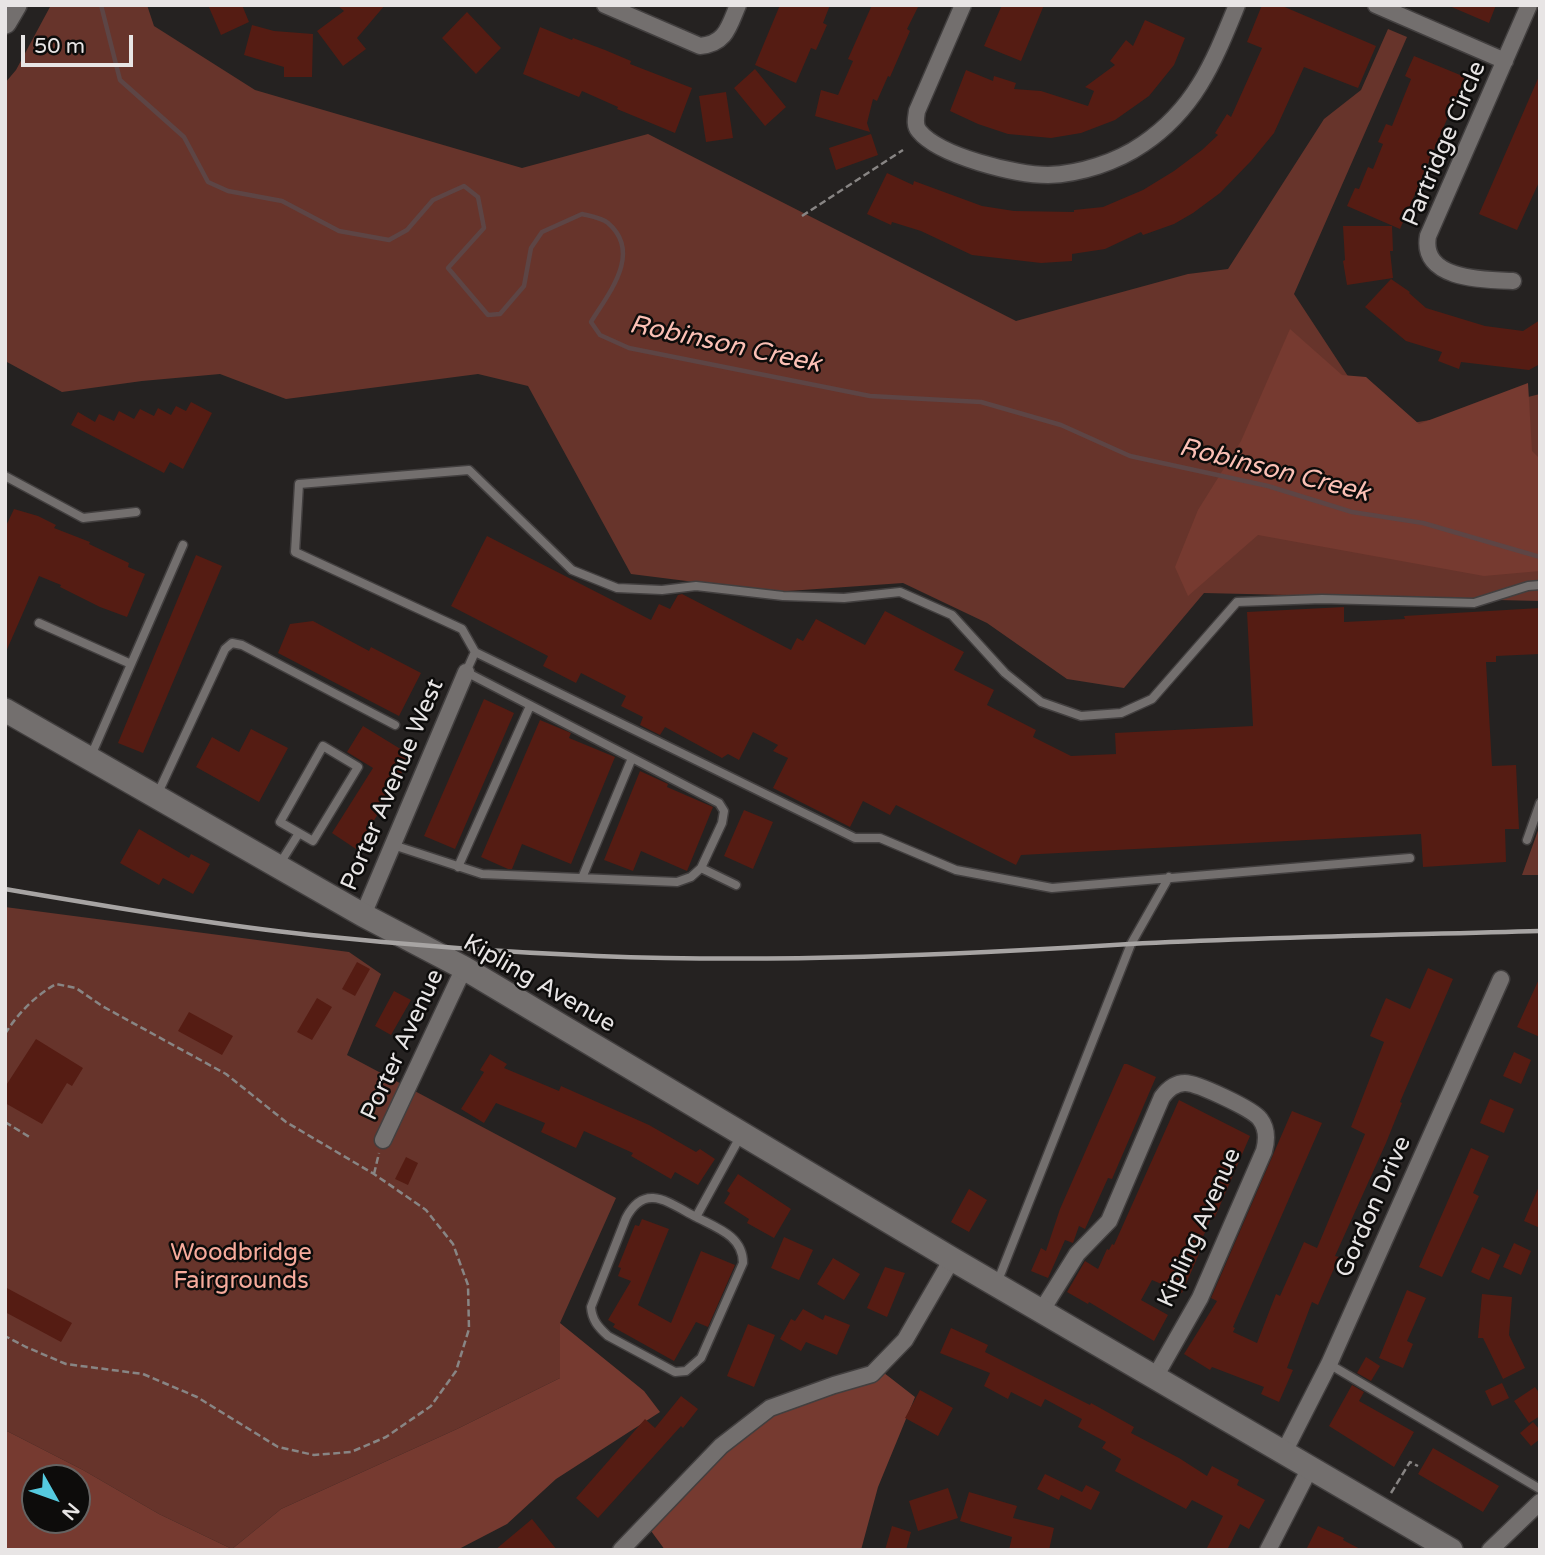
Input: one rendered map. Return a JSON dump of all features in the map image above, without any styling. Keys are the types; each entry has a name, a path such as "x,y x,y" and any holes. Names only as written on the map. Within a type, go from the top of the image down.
{"street":[{"path":"5,22 15,5"},
{"path":"605,5 700,46 713,45 722,38 738,5"},
{"path":"963,5 917,111 915,122 918,130 934,144 982,164 1010,171 1049,175 1121,157 1165,127 1181,112 1204,82 1237,5"},
{"path":"1376,5 1505,61"},
{"name":"Partridge Circle","path":"1513,281 1464,278 1440,266 1431,259 1426,249 1428,236 1529,5"},
{"name":"Porter Avenue West","path":"363,915 466,672"},
{"name":"Kipling Avenue","path":"5,710 363,915 464,968 952,1259 1451,1550"},
{"name":"Porter Avenue","path":"383,1140 464,968"},
{"name":"Gordon Drive","path":"1284,1452 1329,1364 1501,979"},
{"name":"Kipling Avenue","path":"1042,1310 1077,1254 1109,1221 1166,1091 1179,1084 1193,1084 1256,1114 1266,1131 1264,1151 1196,1306 1155,1377"},
{"path":"621,1550 721,1446 770,1408 872,1374 905,1340 952,1259"},
{"path":"1268,1550 1311,1466"},
{"path":"1490,1550 1540,1502"}],"lane":[{"path":"1410,858 1052,888 956,870 880,838 855,838 475,652 462,629 295,552 299,484 469,470 572,570 617,588 662,590 696,586 783,596 844,598 900,592 952,615 1005,673 1041,702 1081,716 1121,713 1152,699 1237,602 1322,599 1474,603 1528,586 1540,585"},
{"path":"5,476 83,518 136,512"},
{"path":"89,759 183,545"},
{"path":"39,623 131,664"},
{"path":"156,797 225,649 232,643 242,645 395,725"},
{"path":"393,845 482,874 677,882 691,877 701,868 722,823 724,811 719,803 466,672 475,652"},
{"path":"458,867 530,706"},
{"path":"323,746 358,767 313,842 299,833 280,822 323,746"},
{"path":"582,878 632,758"},
{"path":"1527,840 1540,803"},
{"path":"278,867 299,833"},
{"path":"701,868 736,885"},
{"path":"996,1284 1131,944 1169,877"},
{"path":"696,1217 741,1134"},
{"path":"641,1198 660,1200 696,1217 728,1234 743,1252 743,1263 701,1358 686,1371 675,1372 608,1336 592,1317 591,1307 626,1218 632,1206 641,1198"},
{"path":"1329,1364 1540,1489"}],"path":[{"path":"802,216 903,150"},
{"path":"5,1034 38,994 56,984 76,988 102,1006 226,1074 286,1122 374,1174 426,1210 453,1244 468,1285 469,1329 456,1371 431,1406 386,1437 351,1452 314,1455 278,1447 197,1397 143,1374 66,1364 5,1336"},
{"path":"5,1122 31,1138"},
{"path":"374,1174 383,1140"},
{"path":"1391,1493 1410,1462 1418,1466"}],"green space":[{"path":"51,5 147,5 154,26 255,90 522,168 648,134 1016,321 1188,274 1228,269 1324,119 1361,90 1388,29 1407,37 1294,294 1382,428 1448,417 1540,394 1540,601 1204,593 1124,688 1067,679 987,623 903,583 774,592 631,574 528,386 478,374 286,399 220,374 62,392 5,359 5,83 16,70"},
{"path":"1540,825 1540,875 1522,875"},
{"name":"Woodbridge Fairgrounds","path":"5,907 349,952 381,974 347,1055 616,1198 560,1323 560,1378 457,1429 281,1509 232,1549 159,1514 91,1475 91,1464 71,1464 5,1430"}],"shaded area":[{"path":"1290,329 1342,375 1366,377 1419,424 1528,383 1532,451 1540,459 1540,571 1484,576 1258,535 1188,596 1175,567 1198,510 1241,441"},
{"path":"560,1323 644,1391 660,1412 556,1479 507,1524 457,1550 5,1550 5,1430 71,1464 21,1464 21,1534 91,1534 91,1475 159,1514 232,1549 281,1509 457,1429 560,1378"},
{"path":"879,1369 915,1397 878,1487 861,1550 665,1550 643,1520 757,1415"}],"building":[{"path":"208,5 242,5 249,22 221,35"},
{"path":"337,5 385,5 357,38 366,49 343,66 317,31 344,11"},
{"path":"780,5 830,5 823,23 827,25 816,50 811,48 796,83 755,65"},
{"path":"872,5 919,5 907,29 910,31 890,77 888,76 877,101 873,99 867,123 870,132 815,116 821,90 838,95 853,61 848,59"},
{"path":"1002,5 1044,5 1021,61 984,46"},
{"path":"1262,5 1280,5 1376,46 1358,88 1304,67 1274,133 1251,161 1220,193 1174,224 1143,235 1141,232 1105,249 1072,254 1072,261 1041,263 972,255 921,231 892,222 891,225 867,214 887,173 913,185 914,181 982,206 1014,211 1074,212 1103,207 1143,190 1202,150 1218,135 1215,133 1227,114 1231,117 1262,48 1247,42"},
{"path":"1447,5 1496,5 1489,23"},
{"path":"467,12 501,48 476,74 442,38"},
{"path":"1145,20 1185,38 1174,65 1149,96 1115,120 1081,133 1051,138 1008,134 950,111 966,70 993,81 994,76 1016,83 1014,89 1041,91 1088,106 1094,91 1085,87 1115,65 1110,61 1126,40 1133,46"},
{"path":"252,25 274,31 313,34 312,77 284,77 284,67 244,55"},
{"path":"540,27 605,50 631,61 630,64 692,88 675,133 582,91 579,97 523,74"},
{"path":"1414,56 1465,77 1400,229 1347,206 1355,188 1359,189 1368,167 1373,169 1383,144 1378,142 1386,124 1392,126 1411,79 1405,76"},
{"path":"755,69 786,107 765,126 734,88"},
{"path":"1540,74 1540,180 1517,230 1479,214"},
{"path":"726,92 733,138 706,142 699,96"},
{"path":"871,134 878,155 836,170 829,148"},
{"path":"1343,226 1392,226 1393,251 1390,251 1393,278 1347,285 1343,261"},
{"path":"1391,279 1410,292 1426,308 1485,326 1523,331 1540,320 1540,364 1529,370 1461,362 1459,369 1438,361 1442,352 1406,341 1365,307"},
{"path":"191,402 212,413 183,469 170,462 164,473 71,425 78,412 95,422 99,414 114,421 119,411 134,419 140,409 154,416 158,408 171,415 176,406 186,411"},
{"path":"14,509 38,516 56,525 54,528 90,542 89,544 129,563 128,567 145,574 127,617 100,607 39,576 5,654 5,528"},
{"path":"487,536 651,620 659,604 670,609 678,595 682,594 791,650 797,638 803,641 816,619 865,645 885,611 964,652 954,670 994,690 987,705 1036,730 1033,737 1071,756 1116,754 1115,733 1253,726 1247,612 1344,607 1344,622 1540,608 1540,654 1496,656 1496,662 1486,662 1492,766 1516,765 1519,829 1505,829 1506,862 1423,867 1421,834 1021,855 1016,865 896,805 890,815 863,801 850,827 773,788 788,758 773,751 778,745 753,732 739,760 728,754 722,758 665,727 660,735 640,725 643,717 621,706 626,696 581,673 576,683 543,666 548,656 451,606"},
{"path":"196,555 222,566 143,753 118,743"},
{"path":"313,621 369,651 371,647 421,673 399,716 278,653 290,624"},
{"path":"484,699 514,713 455,849 424,836"},
{"path":"540,720 571,733 569,738 615,757 571,864 522,844 512,869 508,869 481,857"},
{"path":"363,726 407,753 400,779 356,849 332,833 373,768 347,752"},
{"path":"251,729 288,748 259,802 196,767 212,737 239,752"},
{"path":"640,771 668,784 667,787 713,807 687,871 641,851 633,871 604,860"},
{"path":"744,810 773,822 753,869 724,856"},
{"path":"139,829 189,858 191,854 210,864 193,894 163,878 159,885 120,863"},
{"path":"357,962 370,969 355,996 342,989"},
{"path":"1428,968 1453,979 1400,1102 1402,1103 1386,1143 1335,1256 1339,1257 1318,1305 1312,1302 1287,1368 1293,1370 1279,1402 1261,1394 1264,1387 1212,1367 1210,1370 1184,1354 1217,1301 1211,1298 1292,1111 1322,1123 1233,1327 1233,1332 1257,1343 1276,1294 1280,1296 1304,1242 1317,1248 1365,1134 1351,1127 1384,1042 1370,1036 1386,998 1410,1009"},
{"path":"1540,977 1540,1037 1517,1027"},
{"path":"394,991 411,1000 391,1035 375,1026"},
{"path":"317,998 332,1007 312,1040 297,1032"},
{"path":"189,1012 233,1036 222,1055 178,1031"},
{"path":"36,1039 83,1068 72,1086 67,1083 42,1124 5,1103 5,1087"},
{"path":"1514,1052 1531,1060 1521,1084 1503,1076"},
{"path":"490,1054 507,1064 504,1068 559,1091 561,1086 649,1125 696,1152 700,1149 715,1159 698,1185 675,1172 671,1179 631,1156 633,1153 584,1131 576,1148 541,1132 545,1123 496,1103 484,1123 461,1109 484,1072 480,1070"},
{"path":"1124,1064 1156,1077 1112,1179 1108,1178 1085,1229 1079,1226 1073,1243 1065,1240 1048,1278 1031,1271 1041,1248 1046,1251 1060,1209"},
{"path":"1490,1099 1514,1109 1504,1133 1480,1123"},
{"path":"1179,1100 1250,1136 1215,1217 1212,1216 1202,1239 1205,1240 1182,1293 1152,1280 1141,1300 1168,1315 1154,1341 1067,1292 1085,1261 1098,1269 1107,1249 1114,1245"},
{"path":"1471,1148 1489,1156 1473,1193 1479,1196 1442,1277 1419,1267"},
{"path":"406,1157 418,1163 408,1185 395,1179"},
{"path":"738,1174 791,1209 774,1238 747,1223 749,1219 724,1203 730,1193 727,1191"},
{"path":"1540,1184 1540,1228 1524,1221"},
{"path":"969,1189 987,1200 969,1232 951,1222"},
{"path":"642,1219 669,1229 638,1305 671,1323 701,1251 735,1265 708,1327 696,1322 674,1361 613,1327 615,1324 608,1320 631,1281 618,1276 621,1268 618,1267 635,1225 639,1226"},
{"path":"784,1237 813,1250 799,1280 771,1268"},
{"path":"1514,1243 1531,1251 1521,1275 1503,1267"},
{"path":"1482,1247 1500,1255 1489,1280 1471,1272"},
{"path":"833,1258 860,1274 844,1300 817,1284"},
{"path":"885,1267 905,1273 887,1317 867,1308"},
{"path":"5,1287 72,1323 61,1342 5,1312"},
{"path":"1407,1290 1426,1298 1407,1341 1413,1344 1403,1368 1379,1358"},
{"path":"1482,1294 1512,1297 1509,1335 1525,1368 1503,1379 1483,1338 1478,1338"},
{"path":"803,1309 823,1320 825,1315 850,1325 837,1355 806,1342 801,1351 780,1339 791,1319 795,1321"},
{"path":"748,1324 775,1335 754,1387 727,1376"},
{"path":"951,1328 988,1345 985,1352 1090,1405 1091,1403 1134,1427 1131,1433 1207,1476 1212,1466 1239,1480 1237,1485 1265,1500 1249,1529 1240,1524 1227,1550 1206,1550 1223,1516 1192,1500 1186,1509 1115,1471 1121,1459 1102,1448 1106,1442 1078,1427 1082,1419 1045,1399 1041,1407 1011,1392 1008,1399 984,1386 990,1373 940,1353"},
{"path":"1366,1357 1380,1366 1371,1381 1357,1373"},
{"path":"1502,1383 1509,1398 1492,1406 1485,1391"},
{"path":"1352,1385 1364,1392 1359,1401 1414,1432 1394,1467 1329,1426"},
{"path":"1535,1387 1540,1394 1540,1416 1529,1423 1514,1401"},
{"path":"920,1390 953,1408 938,1436 905,1418"},
{"path":"681,1396 698,1409 598,1518 576,1498 645,1419 655,1428"},
{"path":"1533,1422 1540,1430 1540,1439 1531,1446 1520,1433"},
{"path":"1433,1448 1499,1486 1483,1512 1418,1474"},
{"path":"1045,1474 1082,1492 1086,1485 1100,1492 1091,1510 1061,1495 1059,1500 1037,1489"},
{"path":"948,1488 958,1518 918,1531 909,1501"},
{"path":"969,1492 1017,1506 1013,1518 1054,1528 1049,1550 1009,1550 1012,1537 960,1521"},
{"path":"532,1519 557,1550 495,1550"},
{"path":"892,1526 911,1532 906,1550 885,1550"},
{"path":"1318,1526 1344,1538 1343,1540 1362,1550 1306,1550"}],"waterway":[{"name":"Robinson Creek","path":"101,5 120,80 184,137 208,182 228,191 282,201 339,231 389,240 407,230 433,200 464,186 478,197 484,228 448,268 488,315 500,314 524,286 531,248 542,232 582,214 608,223 618,235 622,247 619,273 591,322 600,335 629,348 870,396 981,402 1061,425 1130,456 1268,486 1352,512 1423,523 1540,557"}],"railway":[{"path":"5,889 196,920 311,935 489,950 663,958 864,957 1232,940 1540,931"}]}
